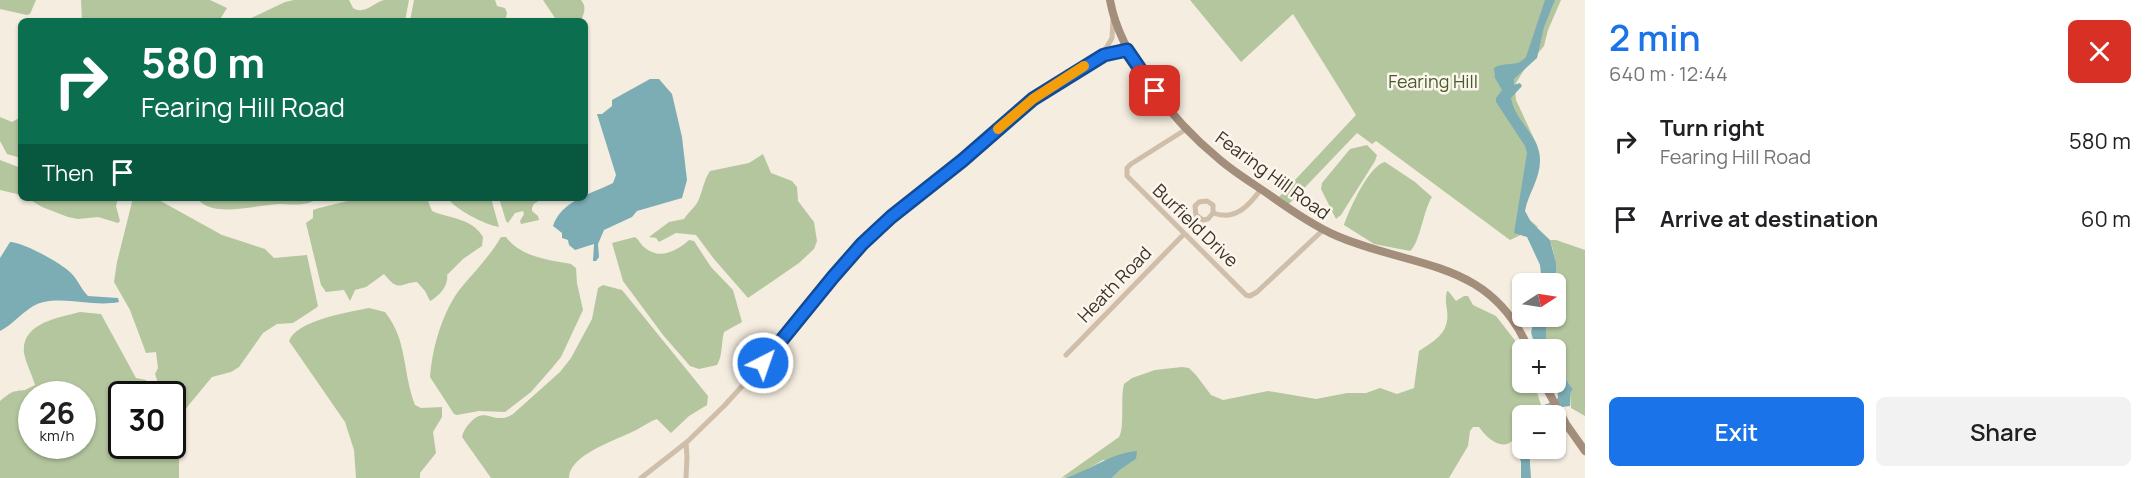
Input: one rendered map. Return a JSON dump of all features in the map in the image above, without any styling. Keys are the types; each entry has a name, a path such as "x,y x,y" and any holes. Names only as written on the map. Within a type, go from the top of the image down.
{"main road":[{"name":"Fearing Hill Road","path":"1110,0 1127,50 1155,91 1218,159 1323,230 1368,248 1461,275 1483,288 1504,308 1512,317 1523,339"},
{"path":"1548,393 1585,451"}],"street":[{"path":"1101,57 1112,38 1113,14"},
{"path":"641,478 686,443 749,380 833,277 862,244 891,217 963,160 1033,99 1101,57 1127,50"},
{"name":"Burfield Drive","path":"1188,128 1131,164 1126,172 1129,180 1243,292 1250,296 1257,292 1323,230"},
{"path":"1213,213 1225,216 1241,211 1261,189"},
{"name":"Heath Road","path":"1066,355 1184,234"},
{"path":"686,443 686,478"}],"green space":[{"path":"0,0 36,0 30,14 27,15 0,9"},
{"path":"81,0 210,0 227,8 221,18 82,18"},
{"path":"349,0 353,8 361,10 384,0 409,0 406,18 251,18 285,2"},
{"path":"414,0 495,0 497,6 505,8 507,13 506,18 411,18"},
{"path":"543,0 581,0 583,3 582,18 555,18"},
{"name":"Fearing Hill","path":"1190,0 1561,0 1544,46 1524,70 1515,89 1516,100 1537,145 1538,153 1527,192 1524,215 1538,227 1510,240 1376,141 1372,144 1357,133 1289,204 1279,197 1356,115 1293,14 1241,62"},
{"path":"0,117 12,122 18,119 18,157 7,154 0,141"},
{"path":"1367,145 1377,155 1375,161 1341,215 1336,219 1321,189 1322,183 1350,149"},
{"path":"763,154 771,173 792,181 797,187 798,201 814,222 817,241 814,249 799,263 748,298 696,235 676,233 659,242 656,238 649,237 669,222 684,219 698,202 710,171 749,163"},
{"path":"0,160 18,167 18,194 0,190"},
{"path":"1385,162 1415,182 1432,197 1410,251 1374,244 1344,225 1366,179"},
{"path":"32,201 117,201 116,206 120,221 118,223 98,217 78,219 42,207"},
{"path":"132,201 161,201 222,235 265,249 274,258 307,255 318,306 293,323 277,324 263,333 239,367 231,372 212,377 186,408 186,381 157,381 155,374 158,368 156,352 146,353 130,310 114,282"},
{"path":"200,201 313,201 303,204 278,204 235,209 213,208"},
{"path":"348,201 428,201 432,211 473,226 483,237 482,246 463,259 447,275 447,282 443,289 430,301 417,282 400,286 384,274 366,287 355,290 350,301 344,290 326,292 321,285 306,223 313,218 313,210"},
{"path":"450,201 492,201 499,227 471,216"},
{"path":"500,201 538,201 534,204 532,211 539,220 521,224 523,211 515,213 508,223"},
{"path":"501,237 506,237 512,244 527,253 571,264 576,268 583,310 561,357 531,392 505,412 479,411 457,415 454,414 430,377 433,354 443,320 454,298"},
{"path":"635,237 651,252 662,254 679,248 689,240 694,241 711,267 733,290 742,322 724,332 717,365 699,369 690,366 663,335 623,281 612,243"},
{"path":"1550,240 1585,250 1585,416 1571,408 1570,394 1573,389 1566,379 1566,339 1546,339 1546,327 1566,327 1566,273 1556,273"},
{"path":"603,285 622,290 708,396 707,405 689,416 671,433 657,419 594,450 576,462 569,478 491,478 462,437 465,429 480,416 500,418 513,414 560,372 571,358 592,319 598,288"},
{"path":"1447,291 1456,301 1468,296 1473,305 1496,316 1514,339 1512,339 1512,393 1537,393 1541,405 1512,405 1512,441 1509,443 1499,444 1479,427 1473,427 1470,431 1468,446 1449,478 1112,478 1136,459 1103,460 1079,474 1061,478 1119,437 1122,426 1124,384 1132,378 1155,370 1189,368 1211,395 1223,400 1268,391 1316,399 1347,393 1366,393 1380,388 1397,394 1414,388 1419,351 1440,335 1446,325"},
{"path":"369,308 385,312 398,334 415,405 421,408 442,407 442,417 433,432 436,453 420,473 420,478 356,478 354,450 345,422 289,341 294,334 313,322"},
{"path":"80,312 101,314 136,378 147,381 108,381 108,459 179,459 179,478 0,478 0,401 17,391 18,459 96,459 96,381 34,381 25,357 25,343 28,335 35,328 52,320"}],"water":[{"path":"1545,0 1555,0 1544,27 1537,58 1514,79 1514,85 1520,83 1522,86 1511,98 1513,107 1532,136 1539,152 1538,174 1525,211 1531,222 1550,240 1556,273 1541,273 1540,265 1527,237 1514,233 1527,153 1525,146 1496,102 1502,90 1495,78 1494,68 1519,62 1526,57"},
{"path":"650,79 659,79 672,94 682,137 687,180 682,198 637,211 632,217 604,230 598,244 599,257 593,261 594,244 575,250 569,245 568,240 562,238 562,233 553,226 557,217 570,204 575,201 588,201 588,194 613,183 616,175 597,114 602,114 612,106 612,100"},
{"path":"10,242 32,249 59,264 73,276 88,296 118,298 119,302 44,302 32,307 0,331 0,258"},
{"path":"1532,327 1546,327 1546,339 1533,339"},
{"path":"1566,379 1573,389 1570,394 1570,406 1544,405 1558,398 1558,393 1566,393"},
{"path":"1137,451 1136,459 1112,478 1064,478 1118,455"},
{"path":"1520,459 1530,459 1531,478 1521,478"}],"slow traffic":[{"path":"998,129 1033,99 1084,66"}],"route":[{"path":"763,363 862,244 891,217 963,160 1033,99 1104,55 1127,50 1155,91"}]}
